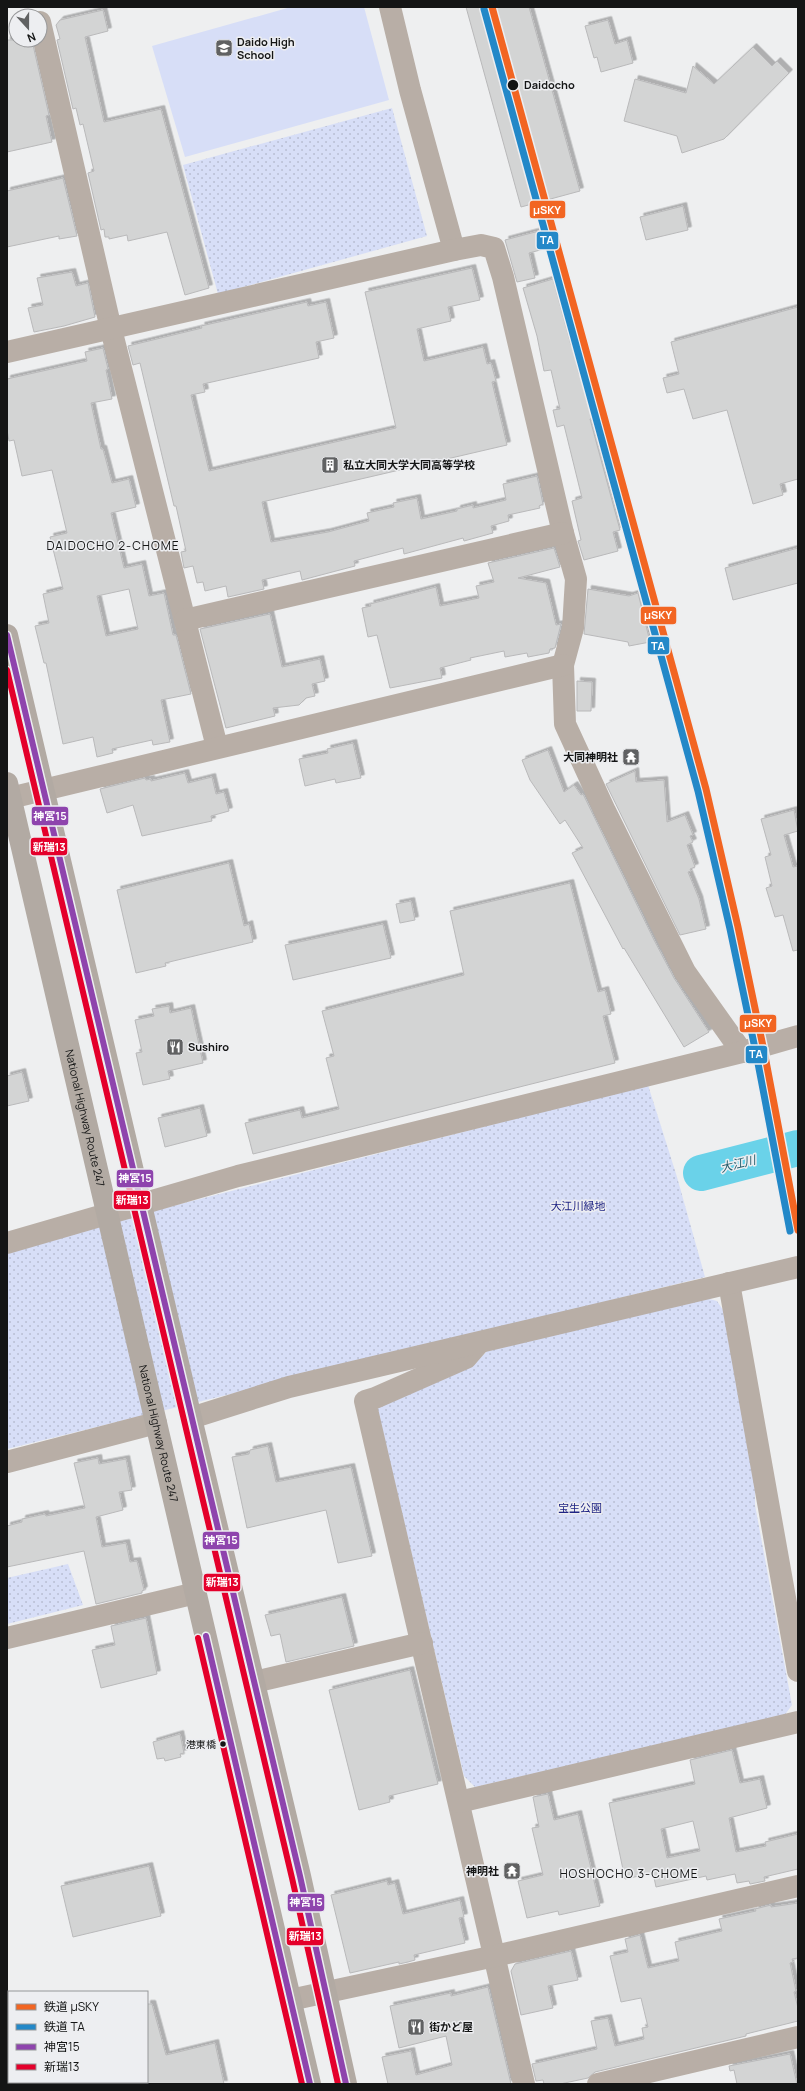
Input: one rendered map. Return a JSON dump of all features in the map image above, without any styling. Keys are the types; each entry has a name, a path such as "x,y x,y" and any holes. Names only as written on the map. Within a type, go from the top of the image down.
{"highway":[{"path":"7,635 190,1418 254,1682 326,1991 346,2084"},
{"name":"National Highway Route 247","path":"9,791 310,2084"}],"street":[{"path":"390,7 410,90 454,250"},
{"path":"46,48 111,329 217,747"},
{"path":"7,352 454,250 481,245 494,248 505,285 563,533 576,579 573,628 563,665 565,724 605,811 685,972 742,1052"},
{"path":"185,620 563,533"},
{"path":"9,791 43,789 563,665"},
{"path":"7,1243 108,1215 238,1176 742,1052 798,1036"},
{"path":"190,1418 289,1387 798,1267"},
{"path":"729,1283 798,1671"},
{"path":"479,1343 466,1358 365,1401 524,2084"},
{"path":"7,1462 156,1423"},
{"path":"7,1638 196,1593"},
{"path":"254,1682 422,1643"},
{"path":"459,1802 798,1722"},
{"path":"290,2000 326,1991 495,1956 798,1886"},
{"path":"598,2084 798,2037"}],"green space":[{"path":"291,7 364,7 389,100 185,157 152,46"},
{"path":"392,108 427,236 218,294 183,165"},
{"name":"大江川緑地","path":"648,1085 677,1177 705,1277 7,1449 7,1248"},
{"name":"宝生公園","path":"705,1298 717,1301 723,1310 755,1477 755,1505 792,1705 784,1716 475,1787 464,1776 376,1403 476,1362 487,1351"},
{"path":"68,1564 83,1605 7,1624 7,1578"}],"building":[{"path":"466,7 529,7 580,191 521,207"},
{"path":"103,10 108,31 85,37 104,122 161,109 209,288 185,295 167,232 128,241 127,235 109,239 109,237 105,237 104,229 101,230 88,173 94,171 83,124 80,125 76,108 73,109 57,40 60,39 56,25 60,20"},
{"path":"608,20 615,44 627,40 633,63 601,72 597,57 594,58 585,26"},
{"path":"8,40 8,48 34,48 49,115 46,116 52,142 7,152"},
{"path":"753,47 772,66 777,61 789,73 724,139 682,153 677,136 624,121 635,79 686,93 693,66 714,84"},
{"path":"63,178 77,236 59,239 59,236 7,247 7,191"},
{"path":"683,206 688,230 646,240 640,217"},
{"path":"539,231 544,249 529,253 535,278 517,282 505,240"},
{"path":"472,268 480,300 448,307 451,321 417,329 424,361 483,347 487,364 491,363 496,381 492,382 507,445 262,502 271,542 328,532 369,521 367,513 394,507 393,503 417,498 421,519 457,511 457,509 473,505 473,508 506,500 503,484 537,476 543,504 539,506 540,508 508,515 509,521 491,526 493,533 464,541 463,538 404,554 403,548 354,561 355,566 302,580 300,571 262,580 264,589 228,597 226,586 205,591 203,582 197,583 193,566 184,568 181,552 186,551 140,363 133,365 128,346 202,328 201,326 307,302 308,306 326,302 334,338 316,342 319,358 203,384 205,392 191,395 209,471 396,428 365,292"},
{"path":"72,272 76,286 88,283 95,317 64,326 34,332 28,308 43,305 37,278"},
{"path":"553,279 579,374 581,374 587,402 589,402 593,418 590,419 620,530 613,532 618,551 584,560 578,541 581,540 572,501 582,498 564,425 557,427 553,410 560,409 551,370 544,371 537,336 523,288"},
{"path":"798,307 798,479 780,484 783,495 753,504 727,410 693,419 684,389 667,393 663,378 679,374 671,342"},
{"path":"103,348 108,369 106,370 112,399 91,403 101,449 103,449 112,483 129,479 136,507 111,513 124,568 142,564 149,596 164,593 173,635 176,635 191,694 161,700 170,742 153,745 152,740 112,749 113,753 97,757 93,737 63,744 46,663 44,663 35,626 49,623 43,594 63,589 50,537 67,533 52,470 22,476 14,440 9,441 7,430 7,379 87,361 85,352","holes":["129,589 138,629 106,636 97,596"]},
{"path":"554,548 560,567 518,578 546,583 556,625 561,624 555,648 550,649 549,653 528,657 527,653 505,657 504,651 470,658 471,660 440,668 442,678 390,688 377,635 368,637 362,608 371,606 370,604 436,587 440,606 479,598 476,586 494,582 488,563"},
{"path":"798,548 798,583 733,600 725,568"},
{"path":"588,589 629,596 638,593 650,642 629,646 628,642 584,634"},
{"path":"270,614 282,667 320,659 325,681 312,684 315,696 306,698 299,705 273,708 275,716 226,728 200,629"},
{"path":"577,681 592,682 591,711 577,711"},
{"path":"353,743 361,778 336,783 335,779 305,786 299,759 328,753 327,749"},
{"path":"548,750 564,792 574,785 581,795 583,794 674,978 709,1032 684,1047 624,948 623,949 572,853 583,848 565,820 560,824 530,780 522,760"},
{"path":"635,771 636,782 664,780 667,822 685,815 693,835 690,836 693,842 687,845 695,867 690,869 691,871 688,872 699,899 706,929 680,935 606,784"},
{"path":"185,773 188,783 212,777 216,794 224,792 229,811 211,816 212,821 142,836 133,805 107,813 100,789 145,778 146,780 151,779 151,781"},
{"path":"794,810 798,831 784,835 793,867 798,866 798,950 793,951 783,915 775,917 766,888 772,886 765,857 771,855 761,819"},
{"path":"229,863 244,926 249,924 253,942 165,963 166,966 136,973 117,890"},
{"path":"570,883 598,992 605,990 611,1014 603,1016 615,1063 253,1154 245,1123 300,1110 302,1118 339,1109 326,1058 334,1056 322,1011 464,975 450,911"},
{"path":"411,901 415,920 400,923 396,904"},
{"path":"383,924 391,958 293,980 285,945"},
{"path":"169,1006 170,1013 191,1008 203,1063 168,1071 170,1079 143,1085 136,1053 142,1052 135,1020 154,1016 152,1009"},
{"path":"22,1072 29,1101 7,1106 7,1076"},
{"path":"200,1108 207,1136 165,1147 158,1118"},
{"path":"268,1446 276,1482 351,1467 372,1556 338,1563 326,1510 247,1528 232,1457 249,1454 250,1450"},
{"path":"98,1458 99,1464 126,1459 132,1490 119,1492 123,1510 96,1517 102,1547 126,1543 130,1562 137,1561 144,1590 142,1593 96,1604 84,1551 7,1567 7,1526 22,1522 22,1519 85,1508 74,1463"},
{"path":"342,1597 354,1646 286,1662 280,1634 271,1636 265,1615"},
{"path":"146,1618 157,1674 101,1688 92,1650 115,1645 111,1626"},
{"path":"410,1670 438,1784 389,1796 390,1802 359,1810 329,1690"},
{"path":"180,1734 184,1753 180,1754 181,1757 165,1761 164,1758 157,1759 153,1742"},
{"path":"732,1750 740,1783 760,1779 767,1808 729,1818 736,1852 766,1846 765,1842 798,1834 798,1869 764,1877 765,1881 750,1884 749,1881 737,1883 735,1874 707,1880 706,1876 656,1887 653,1873 625,1879 609,1803 695,1784 690,1760","holes":["693,1821 700,1851 667,1858 661,1829"]},
{"path":"548,1794 554,1820 578,1814 600,1906 559,1915 558,1911 527,1918 518,1881 543,1875 532,1828 539,1827 533,1797"},
{"path":"149,1866 161,1916 73,1937 61,1886"},
{"path":"387,1881 388,1885 395,1883 403,1914 460,1900 464,1917 459,1918 465,1943 414,1955 415,1960 408,1962 399,1964 399,1962 350,1973 331,1895"},
{"path":"798,1903 798,1958 792,1959 793,1962 790,1963 796,1991 794,1992 798,2008 798,2021 746,2034 746,2036 595,2072 588,2078 560,2084 544,2084 543,2080 536,2081 532,2064 597,2049 591,2021 608,2018 615,2046 644,2039 642,2028 648,2027 641,1998 621,2002 610,1956 628,1952 625,1939 640,1935 648,1968 679,1961 675,1942 722,1931 719,1919 756,1911 755,1909 771,1905 771,1907"},
{"path":"571,1951 578,1980 548,1986 553,2008 521,2015 511,1971 515,1964"},
{"path":"488,1987 511,2084 388,2084 382,2057 411,2051 416,2075 452,2065 446,2036 399,2048 390,2006 451,1993 451,1996"},
{"path":"148,2004 152,2004 166,2055 215,2043 224,2084 147,2084"},
{"path":"790,2054 797,2084 737,2084 734,2070 730,2071 729,2066"}],"waterway":[{"name":"大江川","path":"701,1173 798,1148"}],"rail line":[{"name":"μSKY","path":"492,7 706,789 738,927 765,1056 798,1230"},
{"name":"TA","path":"484,9 698,791 730,929 757,1058 790,1231"}],"transit line":[{"name":"神宮15","path":"7,635 300,1876 346,2084"},
{"name":"新瑞13","path":"7,670 292,1878 338,2084"},
{"name":"神宮15","path":"206,1636 310,2084"},
{"name":"新瑞13","path":"198,1638 302,2084"}],"place":[{"name":"Daido High School","path":"224,48"},
{"name":"Daidocho","path":"513,85"},
{"name":"私立大同大学大同高等学校","path":"330,465"},
{"name":"大同神明社","path":"631,757"},
{"name":"Sushiro","path":"175,1047"},
{"name":"港東橋","path":"223,1744"},
{"name":"神明社","path":"512,1871"},
{"name":"街かど屋","path":"416,2027"}],"district":[{"name":"DAIDOCHO 2-CHOME","path":"113,546"},
{"name":"HOSHOCHO 3-CHOME","path":"629,1874"}]}
